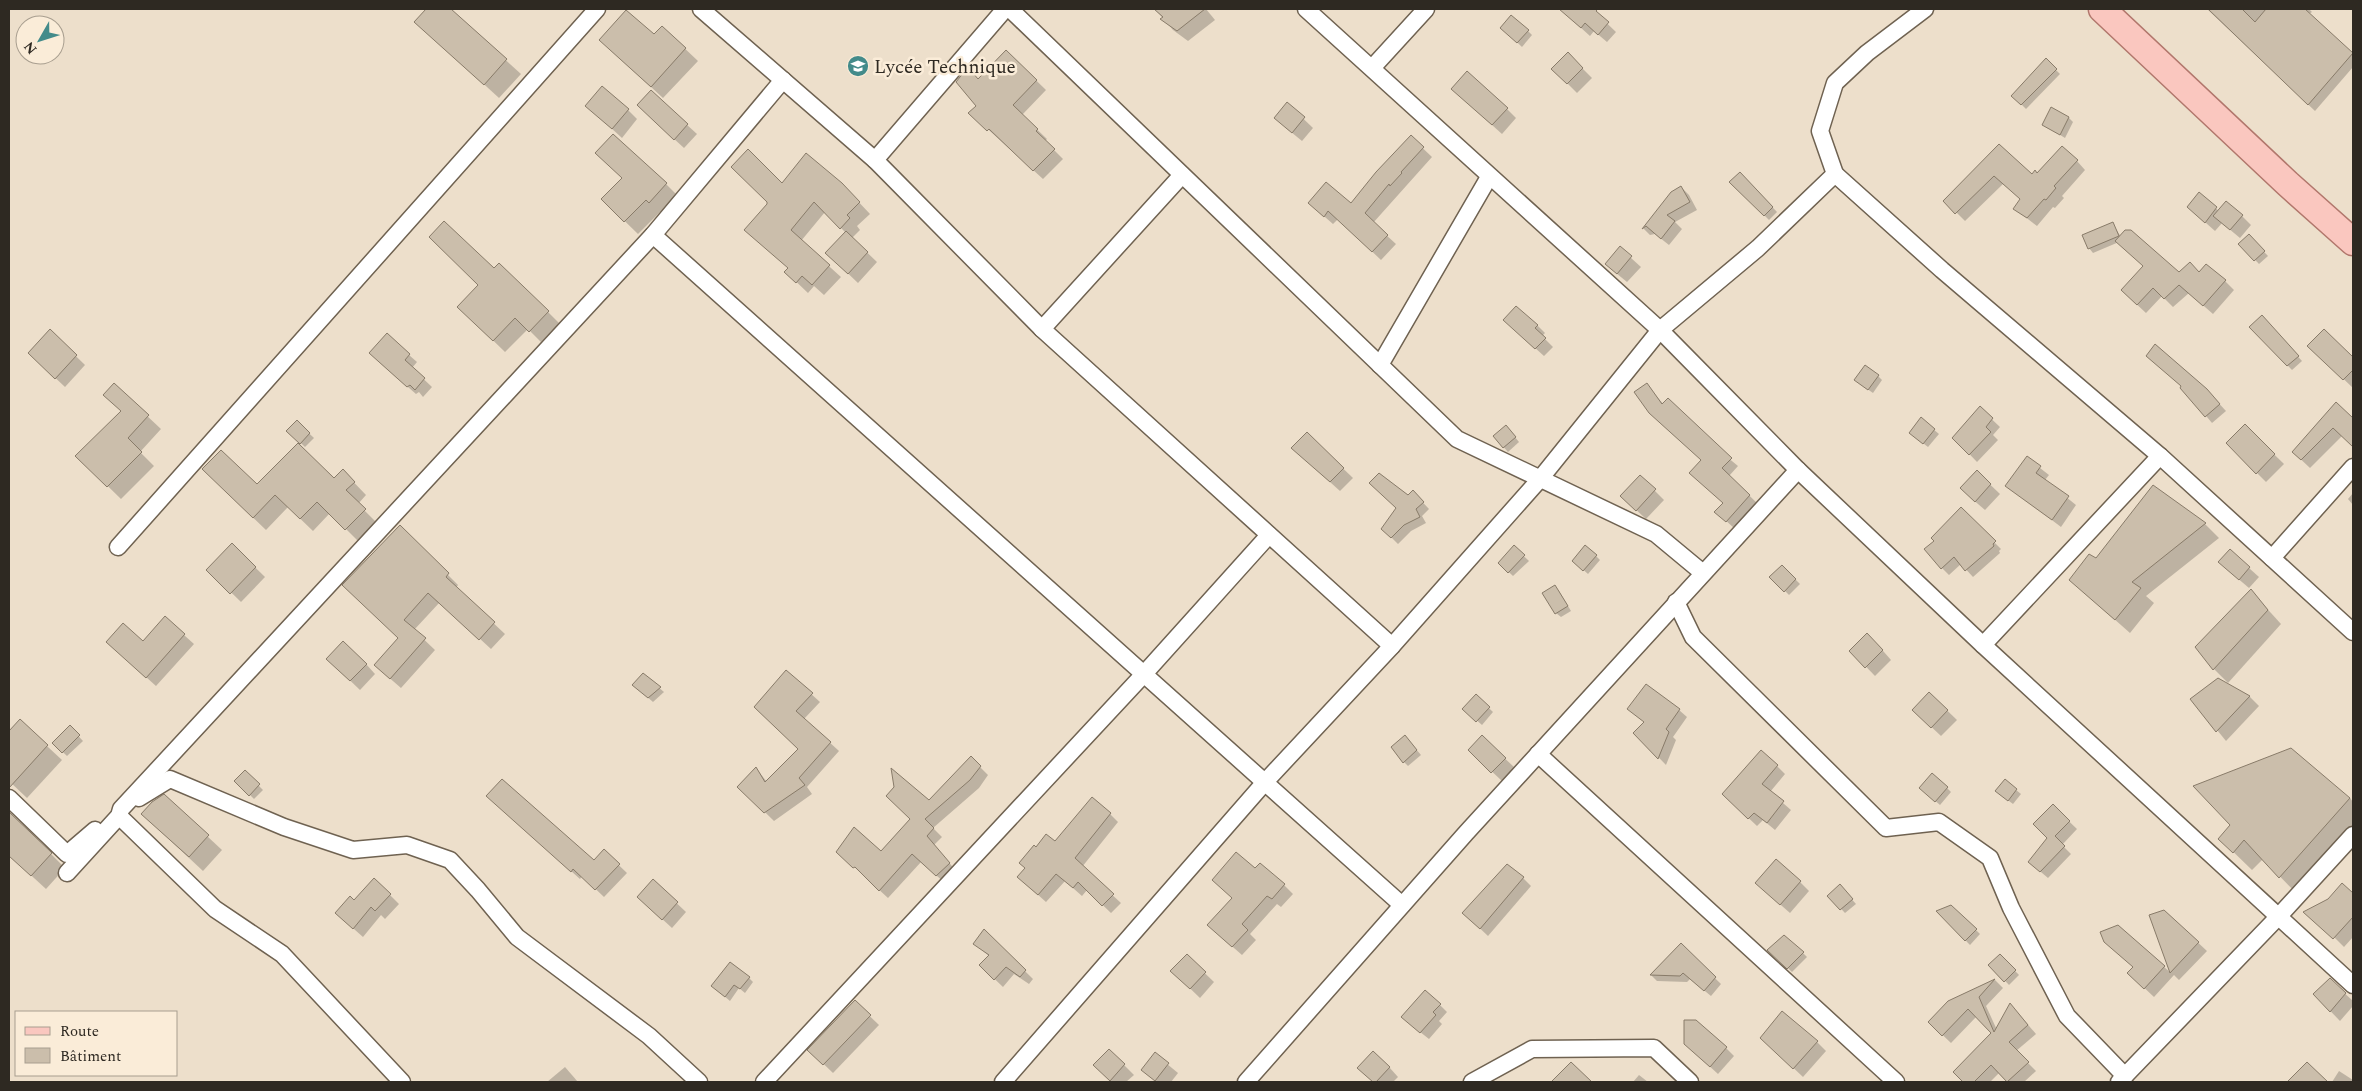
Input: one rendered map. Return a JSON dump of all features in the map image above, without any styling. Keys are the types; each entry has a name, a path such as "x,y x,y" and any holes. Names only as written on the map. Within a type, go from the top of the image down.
{"main road":[{"path":"2102,9 2288,184 2353,242"}],"street":[{"path":"118,547 597,9"},
{"path":"701,9 875,160 1042,329 1392,646"},
{"path":"875,160 1004,9"},
{"path":"1010,9 1457,439 1656,534 1703,573"},
{"path":"1306,9 1489,177 1660,330 1798,470 1983,645 2353,985"},
{"path":"1372,68 1426,9"},
{"path":"1925,9 1867,53 1834,83 1820,131 1835,174 2160,456 2353,632"},
{"path":"67,873 120,812 654,234 783,80"},
{"path":"1012,1079 1265,782 1392,646 1540,479 1660,330 1758,248 1835,174"},
{"path":"1042,329 1182,175"},
{"path":"1380,365 1489,177"},
{"path":"654,234 1402,905"},
{"path":"1983,645 2160,456"},
{"path":"2272,558 2353,467"},
{"path":"1246,1082 1538,754 1798,470"},
{"path":"764,1082 1144,674 1269,534"},
{"path":"1676,602 1693,637 1886,828 1939,822 1990,858 2011,908 2067,1016 2122,1079 2279,916 2353,835"},
{"path":"1538,754 1896,1082"},
{"path":"9,798 67,854 120,812 170,779 284,827 353,850 407,844 450,860 478,890 516,937 649,1036 699,1082"},
{"path":"120,812 215,908 282,954 402,1082"},
{"path":"1472,1082 1496,1077 1532,1049 1654,1048 1690,1082"}],"building":[{"path":"426,9 451,9 507,59 484,85 414,22"},
{"path":"1154,9 1205,9 1177,31 1160,19 1163,17"},
{"path":"1559,9 1598,9 1596,11 1609,22 1598,35 1585,23 1581,28"},
{"path":"2208,9 2242,9 2255,22 2266,9 2305,9 2353,53 2308,105"},
{"path":"626,10 654,34 662,26 686,48 651,87 599,40"},
{"path":"1511,15 1529,30 1517,43 1500,28"},
{"path":"1006,50 1037,80 1013,105 1038,129 1036,131 1055,149 1033,171 989,129 987,131 968,113 976,106 956,82 968,67 978,79"},
{"path":"1568,52 1583,68 1567,84 1551,69"},
{"path":"2046,58 2057,69 2021,105 2011,96"},
{"path":"1467,71 1508,108 1492,125 1451,89"},
{"path":"602,86 629,109 612,129 585,106"},
{"path":"651,90 688,124 674,140 637,105"},
{"path":"1287,102 1305,117 1292,133 1274,118"},
{"path":"2051,107 2069,117 2060,135 2042,125"},
{"path":"613,134 667,183 649,203 646,200 624,222 601,199 622,178 595,153"},
{"path":"1411,135 1424,147 1365,213 1388,235 1372,252 1328,211 1324,217 1308,203 1326,182 1351,203 1376,172"},
{"path":"1999,144 2032,174 2035,170 2037,173 2062,146 2078,160 2054,186 2056,188 2046,200 2044,199 2027,218 2013,209 2020,199 1994,176 1955,214 1943,201"},
{"path":"748,149 782,183 806,153 842,183 860,202 847,215 850,218 840,229 814,202 791,230 830,265 812,285 802,276 796,283 784,272 788,268 744,230 767,204 731,167"},
{"path":"1740,172 1773,207 1764,216 1729,182"},
{"path":"1681,186 1690,202 1667,215 1675,221 1661,239 1646,226 1642,229 1671,192"},
{"path":"2199,192 2217,207 2205,223 2187,207"},
{"path":"2226,201 2243,215 2230,230 2213,216"},
{"path":"444,221 494,268 499,263 549,311 529,332 515,318 493,341 457,307 478,285 429,237"},
{"path":"2113,222 2119,236 2088,249 2082,235"},
{"path":"2125,230 2131,230 2179,272 2190,262 2199,272 2206,264 2226,280 2203,306 2179,285 2164,299 2153,288 2137,305 2121,290 2143,266 2115,241"},
{"path":"846,231 868,252 848,274 825,253"},
{"path":"2249,234 2265,251 2254,261 2238,244"},
{"path":"1620,246 1632,256 1617,274 1605,264"},
{"path":"1516,306 1538,325 1535,328 1546,338 1535,349 1503,320"},
{"path":"2262,315 2299,356 2287,366 2249,327"},
{"path":"50,329 77,355 55,379 28,353"},
{"path":"2324,329 2353,357 2353,370 2343,380 2307,346"},
{"path":"387,333 410,354 405,360 425,378 415,390 410,385 407,387 369,353"},
{"path":"2155,344 2207,389 2220,404 2205,417 2180,388 2181,386 2146,356"},
{"path":"1865,365 1879,375 1868,390 1854,380"},
{"path":"114,383 149,415 128,438 142,452 107,487 75,456 121,411 103,395"},
{"path":"1647,383 1662,404 1668,398 1732,458 1722,468 1750,495 1726,522 1714,512 1723,503 1689,473 1701,460 1649,413 1634,392"},
{"path":"2336,402 2353,418 2353,447 2333,428 2301,460 2292,452"},
{"path":"1980,406 1993,418 1986,427 1991,432 1969,455 1952,438"},
{"path":"1921,417 1935,429 1923,444 1909,433"},
{"path":"297,420 310,433 300,444 286,431"},
{"path":"2245,424 2275,454 2256,474 2226,443"},
{"path":"1506,425 1516,437 1503,448 1493,436"},
{"path":"1307,432 1344,468 1330,482 1291,448"},
{"path":"298,443 334,478 343,469 355,482 346,490 366,509 345,530 317,502 300,519 275,495 253,518 202,469 221,450 257,484"},
{"path":"2027,456 2041,466 2036,473 2069,496 2052,520 2005,486"},
{"path":"1977,470 1991,484 1975,502 1960,488"},
{"path":"1379,473 1408,495 1413,490 1424,502 1416,509 1420,517 1404,525 1391,538 1381,529 1396,508 1369,483"},
{"path":"1640,475 1656,489 1636,511 1620,496"},
{"path":"2153,485 2206,523 2132,582 2141,588 2115,620 2069,580 2089,554 2096,558"},
{"path":"1961,507 1996,541 1993,544 1994,546 1965,571 1954,557 1941,569 1924,549 1934,541 1931,538"},
{"path":"400,525 449,573 446,577 495,622 479,640 428,593 404,620 426,638 390,679 374,665 398,638 342,585"},
{"path":"232,543 256,567 230,594 206,570"},
{"path":"1514,545 1525,555 1508,573 1498,563"},
{"path":"1585,545 1597,555 1583,571 1572,561"},
{"path":"2230,549 2250,567 2239,580 2218,562"},
{"path":"1782,565 1796,579 1784,592 1769,577"},
{"path":"1555,585 1568,606 1555,614 1542,593"},
{"path":"2251,589 2268,610 2213,670 2195,647"},
{"path":"165,616 185,634 146,678 106,642 123,623 143,641"},
{"path":"1867,633 1883,650 1865,668 1849,651"},
{"path":"343,641 367,664 350,681 326,659"},
{"path":"786,670 813,693 796,711 831,742 799,778 805,785 764,813 737,787 756,767 765,782 798,749 754,707"},
{"path":"643,673 661,687 648,698 632,685"},
{"path":"2218,678 2250,696 2216,732 2190,699"},
{"path":"1646,684 1680,709 1666,729 1669,732 1658,759 1633,733 1644,722 1627,709"},
{"path":"1929,692 1948,710 1931,728 1912,710"},
{"path":"1476,694 1490,707 1476,722 1462,709"},
{"path":"20,719 48,745 9,788 9,731"},
{"path":"70,725 80,735 62,753 52,743"},
{"path":"1405,735 1417,750 1403,763 1391,747"},
{"path":"1482,735 1506,758 1491,773 1468,750"},
{"path":"2291,748 2350,798 2279,878 2244,840 2233,853 2218,839 2230,825 2193,786"},
{"path":"1761,750 1778,765 1762,784 1784,801 1767,823 1754,813 1748,819 1722,794"},
{"path":"971,756 981,766 970,780 925,819 934,828 927,836 950,863 936,876 912,854 879,891 855,867 853,868 836,852 854,827 881,851 910,819 886,796 894,787 891,768 929,800"},
{"path":"245,770 260,784 249,796 234,781"},
{"path":"1932,773 1948,787 1935,802 1919,788"},
{"path":"502,779 594,860 604,849 620,864 595,890 573,869 571,872 486,796"},
{"path":"2005,779 2017,789 2008,801 1995,791"},
{"path":"164,794 209,835 189,857 141,814 152,802"},
{"path":"1092,797 1111,813 1075,858 1114,894 1102,906 1078,882 1073,888 1056,874 1038,895 1017,877 1025,868 1019,863 1034,845 1036,847 1046,834 1055,841"},
{"path":"2053,804 2070,821 2055,836 2065,846 2040,872 2028,862 2047,838 2033,824"},
{"path":"9,812 52,853 31,876 9,856"},
{"path":"1236,852 1255,868 1260,863 1285,884 1272,899 1267,896 1242,924 1248,930 1232,947 1207,925 1232,898 1212,880"},
{"path":"1776,859 1801,881 1780,905 1755,883"},
{"path":"1507,864 1524,877 1480,929 1462,913"},
{"path":"374,878 391,894 375,911 371,907 353,929 335,913 350,896 354,900"},
{"path":"653,879 678,902 662,920 637,897"},
{"path":"2342,883 2353,893 2353,917 2333,939 2303,912 2328,899"},
{"path":"1840,884 1853,899 1840,910 1827,896"},
{"path":"1951,905 1977,929 1965,941 1936,911"},
{"path":"2164,910 2199,942 2170,973 2149,915"},
{"path":"2118,925 2165,966 2144,989 2127,973 2133,967 2104,942 2100,932"},
{"path":"984,929 1026,970 1020,977 1006,967 994,980 979,965 989,955 973,944"},
{"path":"1784,935 1804,952 1787,969 1767,950"},
{"path":"1681,943 1716,977 1704,991 1683,973 1680,976 1650,975"},
{"path":"1187,954 1206,972 1190,989 1170,971"},
{"path":"2000,954 2016,970 2004,982 1988,965"},
{"path":"730,962 750,977 740,989 734,985 725,997 711,986"},
{"path":"2330,978 2346,993 2330,1012 2313,994"},
{"path":"1995,979 1979,997 1994,1032 2010,1003 2028,1025 2009,1042 2029,1062 2007,1082 1991,1065 1974,1082 1963,1082 1953,1072 1991,1033 1968,1009 1942,1036 1928,1022 1948,1001"},
{"path":"1425,990 1441,1004 1433,1012 1436,1015 1420,1033 1401,1017"},
{"path":"855,1000 871,1015 823,1065 807,1050"},
{"path":"1782,1011 1818,1041 1793,1069 1760,1038"},
{"path":"1684,1020 1696,1020 1727,1047 1710,1067 1684,1044"},
{"path":"1109,1049 1125,1064 1110,1081 1093,1065"},
{"path":"1373,1051 1390,1067 1376,1082 1373,1082 1357,1068"},
{"path":"1155,1052 1169,1063 1155,1081 1141,1070"},
{"path":"1571,1062 1592,1082 1551,1082"},
{"path":"2307,1062 2328,1082 2287,1082"}],"place":[{"name":"Lycée Technique","path":"858,66"}]}
